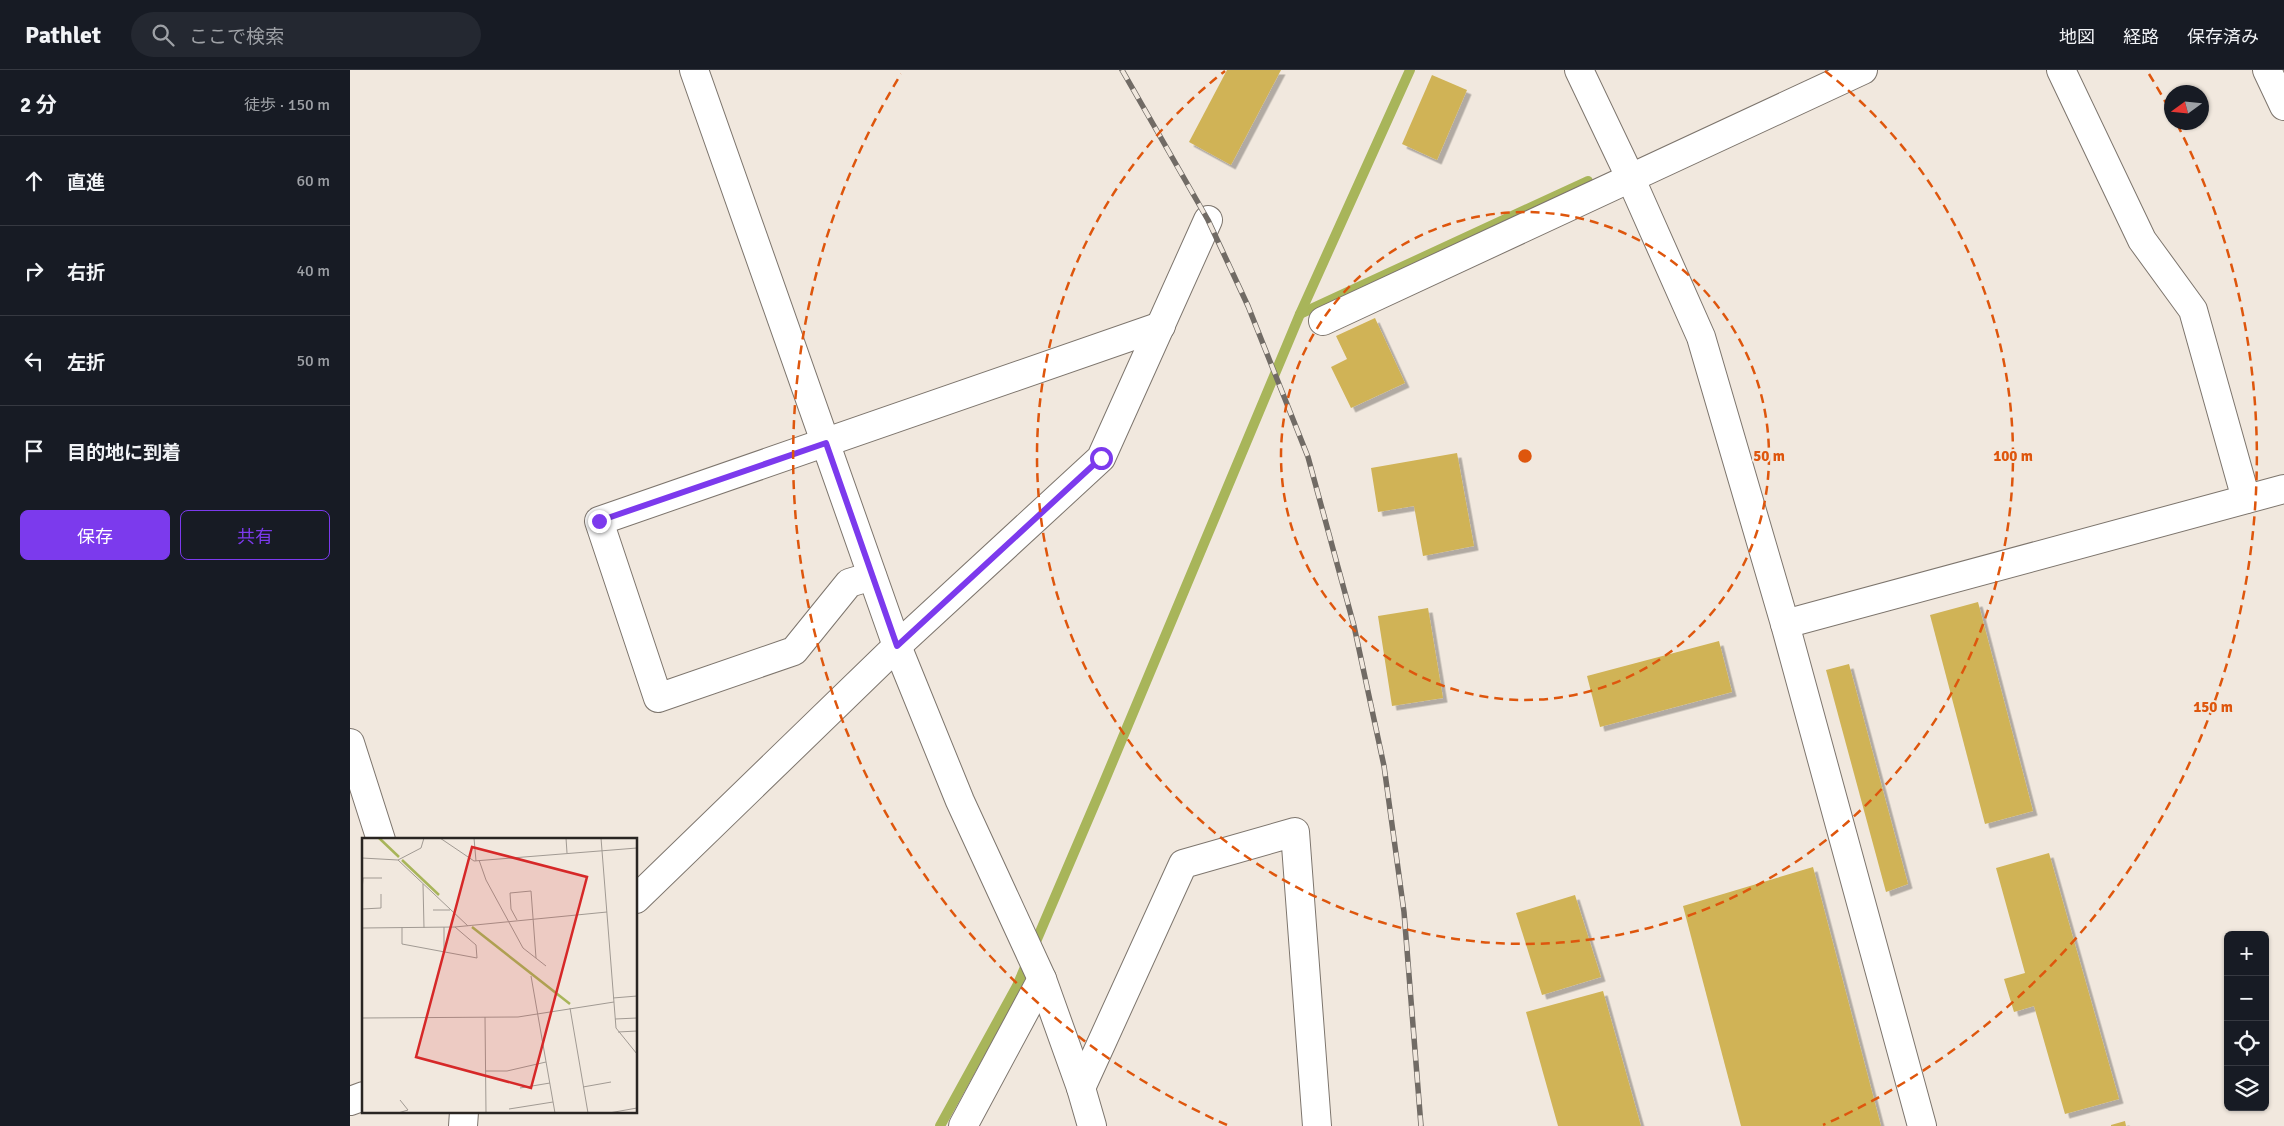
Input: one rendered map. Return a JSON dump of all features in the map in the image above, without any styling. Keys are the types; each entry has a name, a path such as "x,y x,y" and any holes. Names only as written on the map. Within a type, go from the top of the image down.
{"street":[{"path":"694,70 897,646 960,801 1042,979 1081,1088 1092,1126"},
{"path":"1579,70 1630,177 1701,338 1785,624 1922,1126"},
{"path":"1323,321 1863,70"},
{"path":"2061,70 2142,240 2193,310 2246,500"},
{"path":"2267,70 2284,106"},
{"path":"638,897 897,646 1101,458 1208,220"},
{"path":"872,576 849,583 794,651 658,698 599,521 1161,326"},
{"path":"1785,624 2284,489"},
{"path":"350,743 380,838"},
{"path":"1081,1088 1183,864 1295,832 1311,1124"},
{"path":"963,1126 1042,979"},
{"path":"350,1101 362,1097"}],"building":[{"path":"1227,70 1281,70 1231,165 1189,142"},
{"path":"1432,75 1467,90 1437,160 1402,144"},
{"path":"1375,318 1405,383 1351,408 1331,367 1347,359 1336,336"},
{"path":"1457,453 1474,546 1423,556 1414,506 1378,512 1371,468"},
{"path":"1978,602 2033,811 1985,824 1930,615"},
{"path":"1428,608 1443,698 1392,706 1378,616"},
{"path":"1719,641 1732,692 1600,727 1587,676"},
{"path":"1849,664 1908,884 1886,892 1826,670"},
{"path":"2049,853 2119,1099 2065,1114 2034,1006 2014,1012 2004,979 2025,973 1996,868"},
{"path":"1813,867 1881,1126 1741,1126 1683,906"},
{"path":"1575,895 1601,977 1542,995 1516,913"},
{"path":"1603,991 1641,1126 1558,1126 1526,1012"},
{"path":"2125,1121 2126,1126 2111,1126 2111,1125"}],"waterway":[{"path":"940,1126 1017,986 1300,314 1410,70"},
{"path":"1300,314 1588,181"}],"railway":[{"path":"1122,70 1208,220 1248,306 1308,457 1354,626 1384,766 1404,912 1421,1126"}],"route":[{"path":"599,521 826,443 897,646 1101,458"}]}
